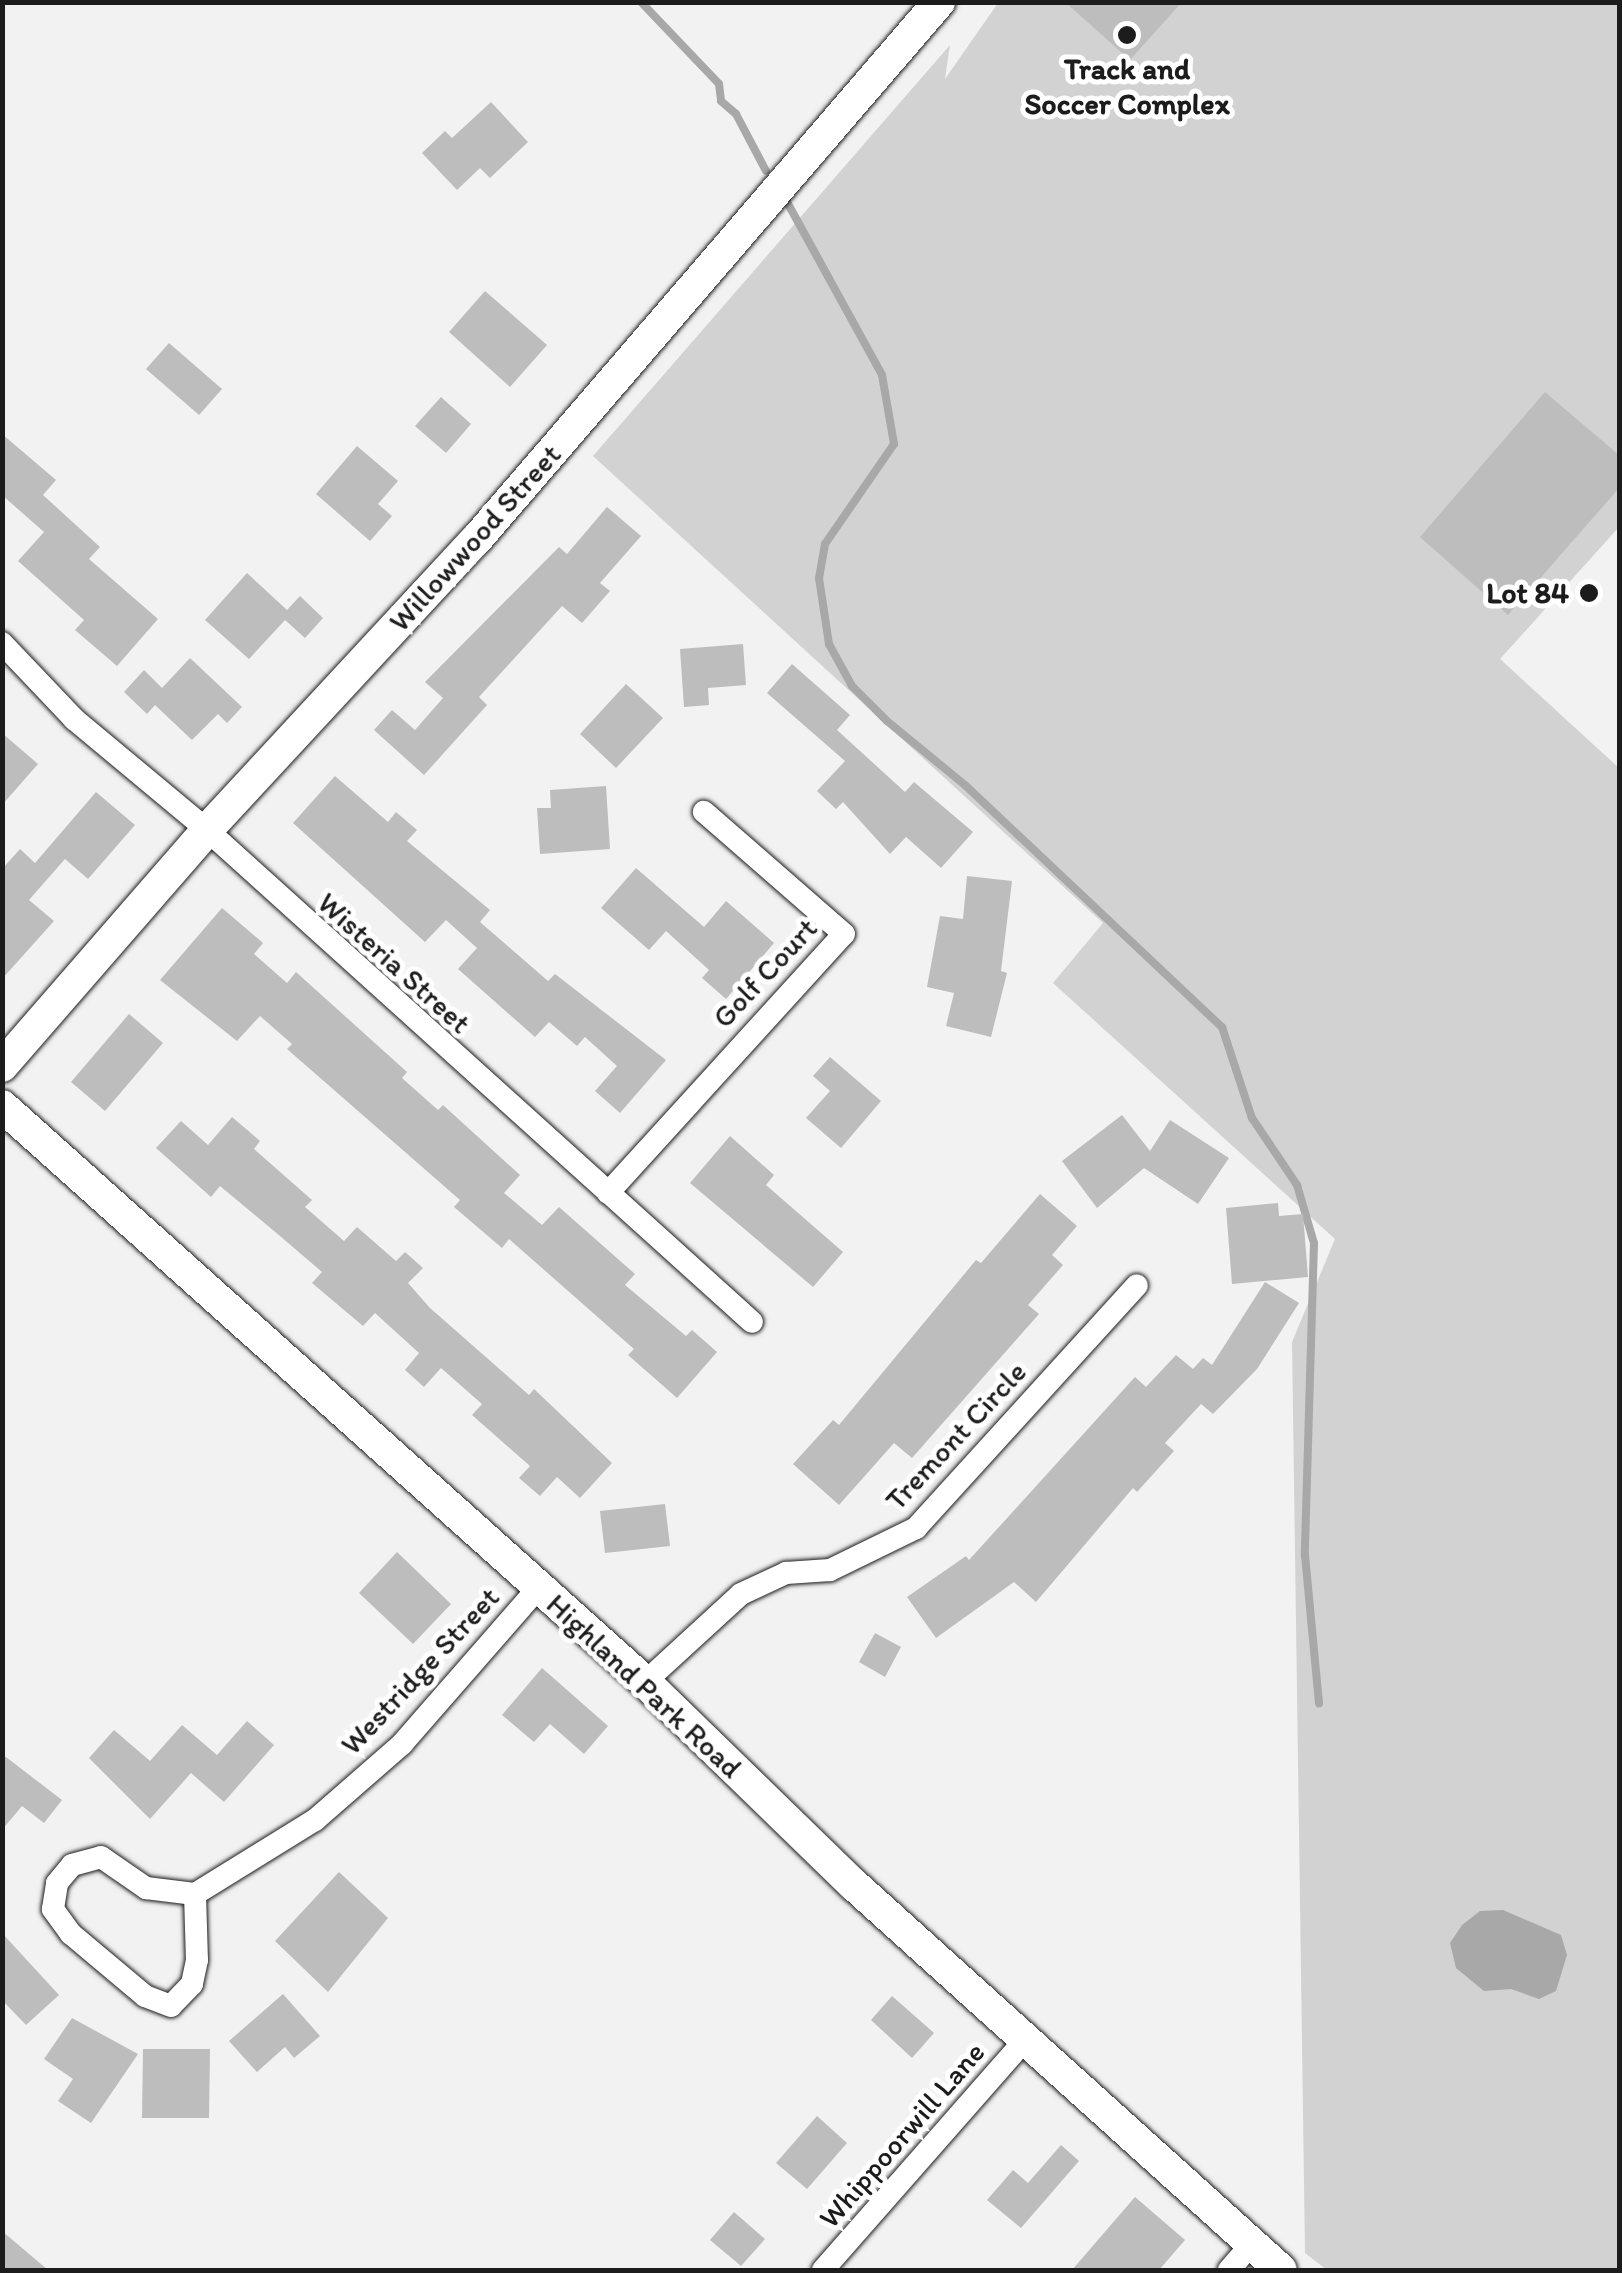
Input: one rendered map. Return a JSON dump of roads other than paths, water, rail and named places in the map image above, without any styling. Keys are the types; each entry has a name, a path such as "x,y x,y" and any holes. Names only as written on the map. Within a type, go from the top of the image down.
{"street":[{"name":"Willowwood Street","path":"2,1066 208,830 476,540 940,2"},
{"name":"Wisteria Street","path":"2,643 74,720 208,830 752,1322"},
{"name":"Golf Court","path":"608,1192 844,934 704,812"},
{"name":"Highland Park Road","path":"2,1106 645,1682 852,1884 1281,2270"},
{"name":"Tremont Circle","path":"645,1682 741,1594 786,1573 830,1570 916,1528 1137,1284"},
{"name":"Westridge Street","path":"194,1894 315,1820 402,1744 539,1587"},
{"path":"100,1857 146,1888 194,1894 198,1960 192,1984 171,2006 145,1996 71,1934 53,1910 57,1883 72,1864 100,1857"},
{"name":"Whippoorwill Lane","path":"823,2270 1026,2038"},
{"path":"1230,2270 1252,2244"}],"waterway":[{"path":"641,2 719,84 721,101 736,114 766,171"},
{"path":"787,202 882,375 894,444 825,544 819,578 829,644 852,686 887,721 966,786 1222,1027 1252,1118 1297,1185 1314,1243 1305,1555 1319,1703"}],"place":[{"name":"Track and Soccer Complex","path":"1127,35"},
{"name":"Lot 84","path":"1589,593"}]}
